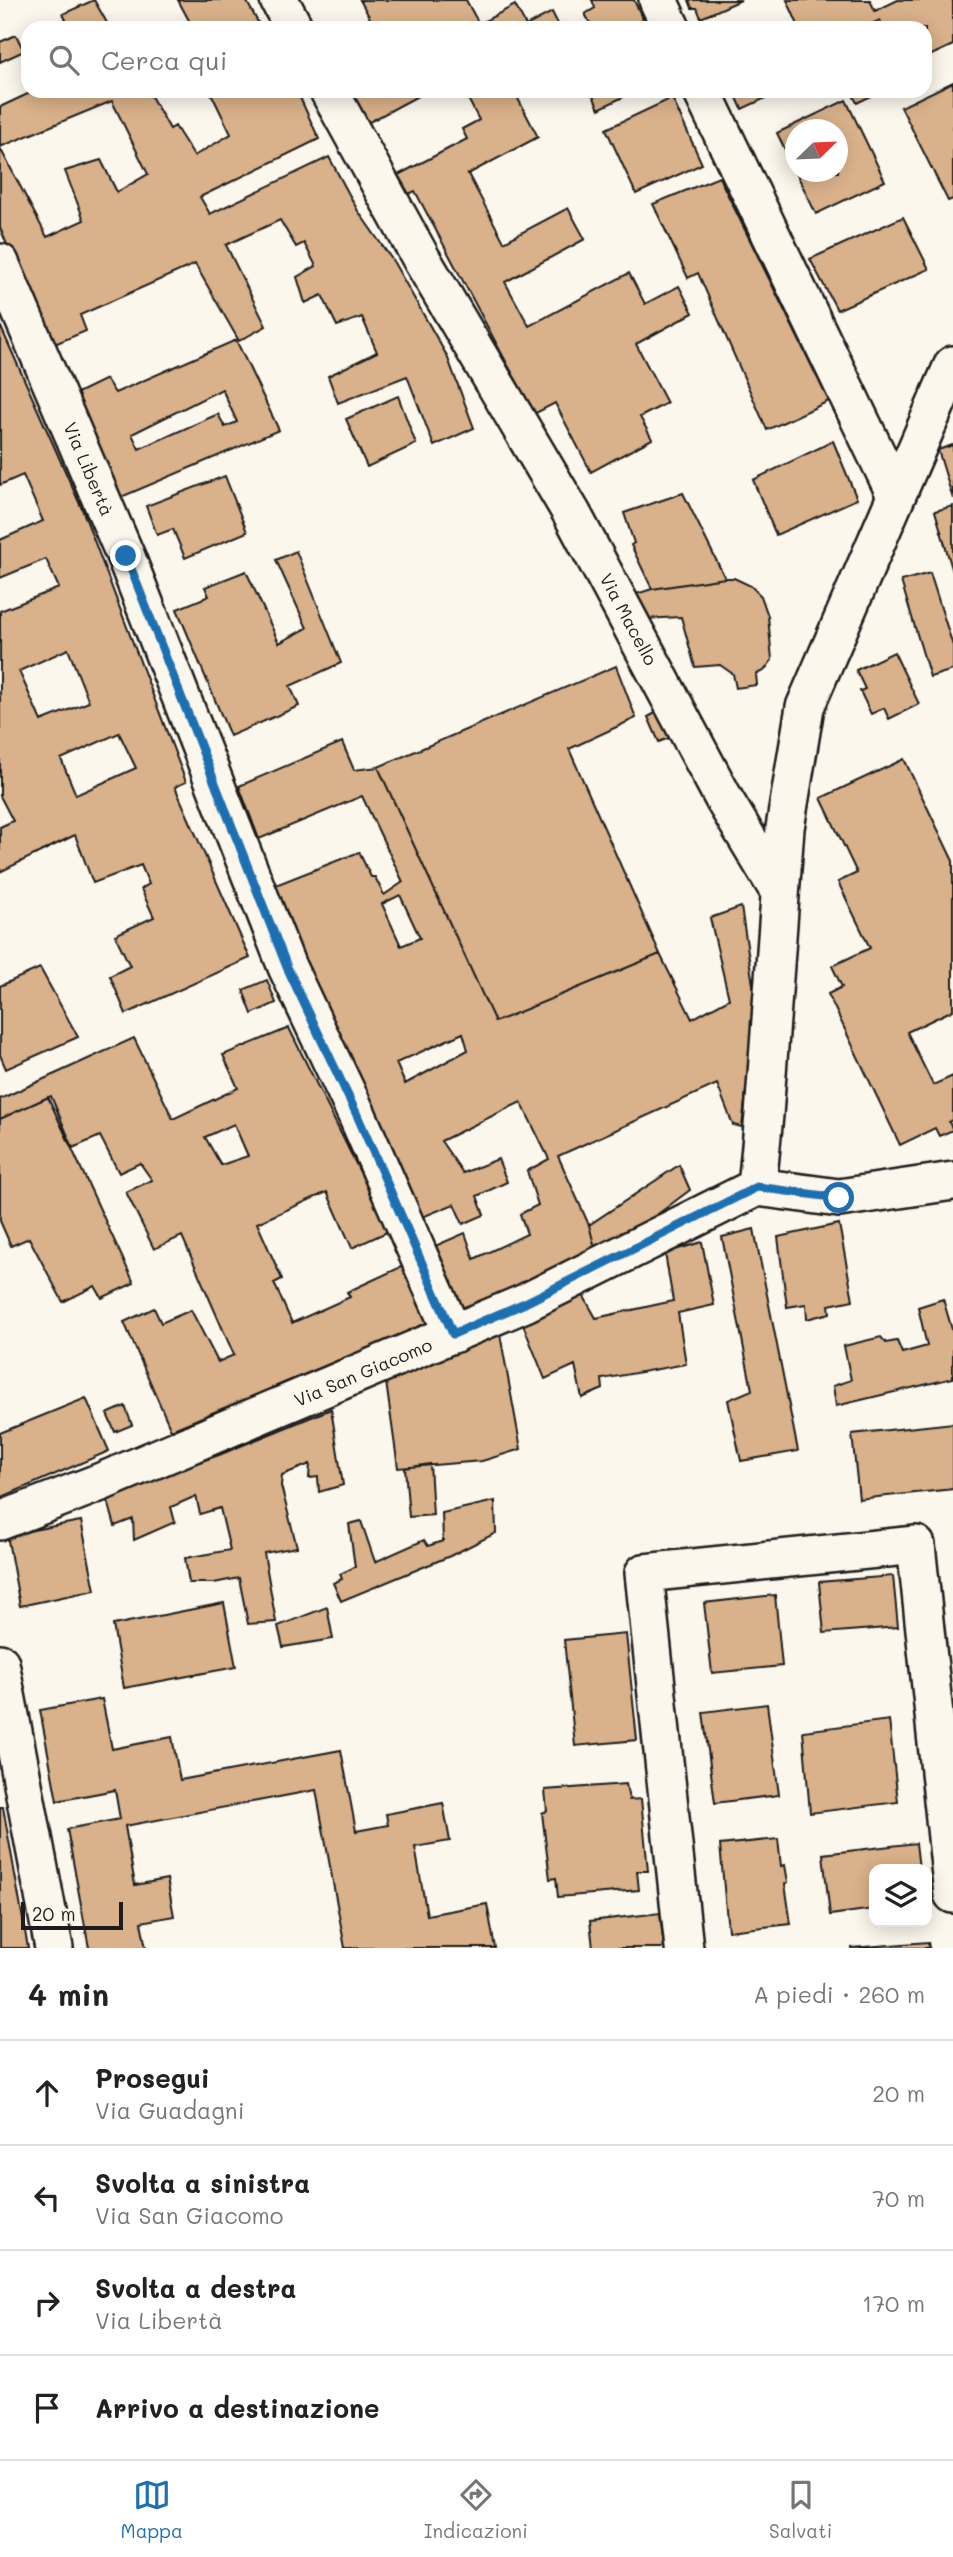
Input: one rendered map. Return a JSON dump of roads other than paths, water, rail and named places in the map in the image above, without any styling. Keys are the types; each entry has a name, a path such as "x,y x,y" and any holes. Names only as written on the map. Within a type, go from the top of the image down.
{"street":[{"path":"279,0 290,21"},
{"path":"658,0 668,21"},
{"name":"Via Macello","path":"333,98 422,260 572,514 725,801 779,891"},
{"path":"705,98 896,495"},
{"name":"Via Libertà","path":"0,263 126,556 287,967 357,1115 453,1334"},
{"path":"953,365 805,707 785,828 757,1187 839,1198 953,1181"},
{"name":"Via San Giacomo","path":"0,1521 101,1482 525,1303 757,1187"},
{"path":"684,1948 643,1573 916,1545 953,1894"},
{"path":"0,1663 54,1948"}]}
